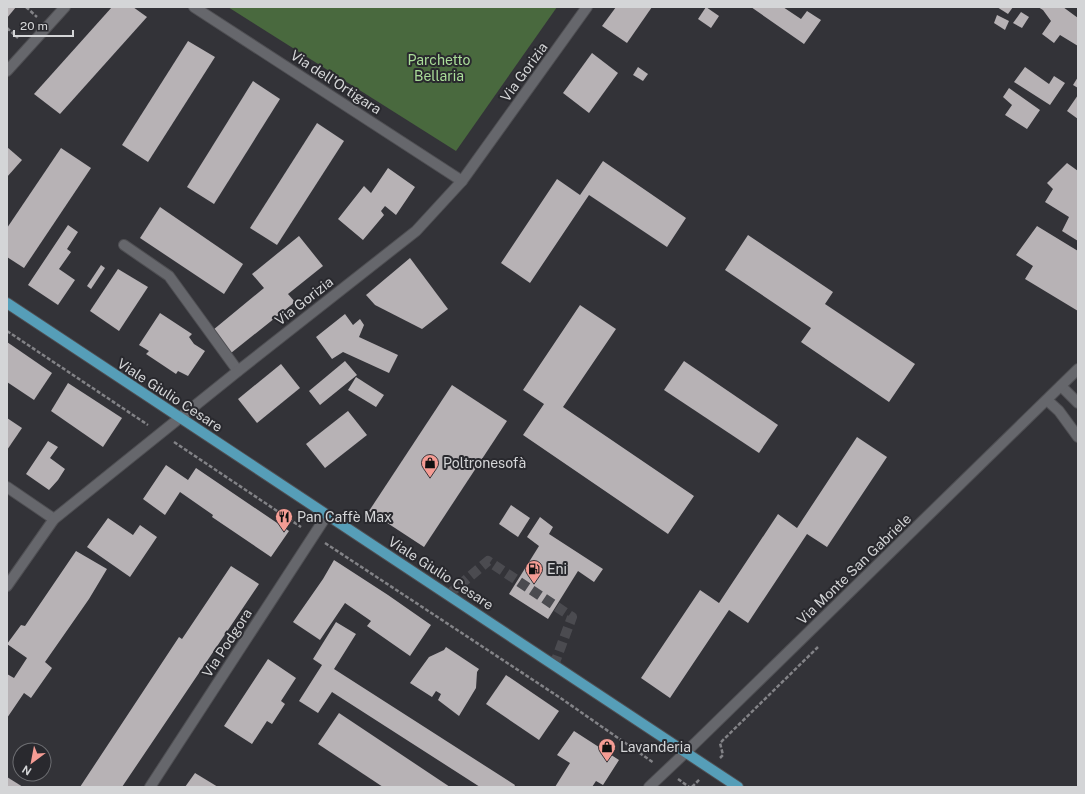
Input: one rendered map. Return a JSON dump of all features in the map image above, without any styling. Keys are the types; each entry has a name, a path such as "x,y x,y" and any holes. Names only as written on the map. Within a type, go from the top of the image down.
{"main road":[{"name":"Viale Giulio Cesare","path":"7,303 738,787"}],"street":[{"path":"7,71 66,7"},
{"name":"Via dell'Ortigara","path":"194,7 462,180"},
{"name":"Via Gorizia","path":"7,586 54,519 238,371 416,231 462,180 587,7"},
{"path":"124,245 169,276 238,371"},
{"name":"Via Monte San Gabriele","path":"649,787 1078,369"},
{"path":"1061,386 1078,403"},
{"path":"1047,400 1060,411 1078,438"},
{"path":"7,487 54,519"},
{"name":"Via Podgora","path":"150,787 327,515"}],"path":[{"path":"26,7 37,17"},
{"path":"7,28 18,38"},
{"path":"7,331 149,426"},
{"path":"172,441 303,528"},
{"path":"327,544 562,699 654,763"},
{"path":"674,777 689,787"},
{"path":"692,787 698,781"}],"green space":[{"name":"Parchetto Bellaria","path":"228,7 557,7 456,151"}],"building":[{"path":"7,7 16,7 7,18"},
{"path":"112,7 133,7 147,17 60,114 34,94"},
{"path":"616,7 652,7 627,43 602,26"},
{"path":"706,7 719,16 711,28 698,19"},
{"path":"751,7 783,7 801,19 807,11 821,20 804,44"},
{"path":"997,7 1013,7 1008,14"},
{"path":"1038,7 1063,7 1078,18 1078,46 1060,35 1054,43 1042,34 1051,21 1043,10"},
{"path":"1021,12 1029,17 1022,28 1013,23"},
{"path":"997,15 1009,21 1005,30 994,23"},
{"path":"188,41 215,57 148,162 122,145"},
{"path":"592,53 618,73 589,113 563,93"},
{"path":"638,67 648,74 643,81 633,75"},
{"path":"1025,67 1049,84 1054,76 1065,83 1050,105 1014,82"},
{"path":"1078,77 1078,88 1073,85"},
{"path":"253,81 280,99 214,204 187,187"},
{"path":"1009,88 1040,110 1027,129 1005,115 1012,105 1003,97"},
{"path":"1078,95 1078,119 1067,111"},
{"path":"317,123 344,141 277,245 250,228"},
{"path":"7,147 22,160 7,177"},
{"path":"61,148 91,168 24,268 7,257 7,228"},
{"path":"603,161 686,218 667,247 589,195 530,283 501,263 557,179 580,195"},
{"path":"1067,163 1078,171 1078,241 1062,231 1069,217 1045,202 1053,189 1047,183"},
{"path":"388,168 415,187 396,215 385,206 381,211 384,215 363,240 338,219 364,186 371,193"},
{"path":"160,207 243,264 224,294 140,238"},
{"path":"68,225 78,232 67,249 71,252 59,269 75,280 58,305 28,285"},
{"path":"1037,226 1078,251 1078,311 1025,279 1033,266 1016,255"},
{"path":"748,235 833,292 825,304 915,364 889,402 801,342 811,328 725,270"},
{"path":"299,236 323,266 288,294 295,302 231,353 213,330 264,288 252,274"},
{"path":"410,258 448,309 422,329 375,305 366,295"},
{"path":"101,265 105,268 91,289 87,286"},
{"path":"118,269 148,287 119,331 90,311"},
{"path":"580,305 616,329 563,407 694,496 668,534 523,435 544,404 523,390"},
{"path":"160,313 192,334 189,337 194,344 205,351 188,376 178,371 176,374 146,354 149,351 139,345"},
{"path":"345,314 353,325 360,319 364,325 359,337 398,355 389,373 343,352 332,359 316,337"},
{"path":"7,342 52,373 34,400 7,382"},
{"path":"345,361 357,375 320,405 309,391"},
{"path":"684,361 778,425 759,453 664,390"},
{"path":"281,364 300,388 257,423 238,399"},
{"path":"356,377 384,395 376,407 348,390"},
{"path":"68,383 122,418 103,447 51,411"},
{"name":"Poltronesofà","path":"452,385 507,421 424,547 369,511"},
{"path":"348,411 367,435 325,468 306,444"},
{"path":"7,418 22,428 7,450"},
{"path":"857,437 887,457 827,547 807,534 748,623 729,610 670,698 641,678 700,590 719,603 778,514 797,528"},
{"path":"48,441 58,447 50,458 65,469 49,490 26,474"},
{"path":"166,465 188,480 196,468 289,531 271,557 212,517 213,515 180,492 165,515 143,499"},
{"path":"511,505 530,518 518,537 499,524"},
{"path":"540,517 553,527 549,534 603,569 594,582 578,571 548,619 509,594 539,546 527,537"},
{"path":"108,518 133,535 140,525 157,537 130,577 87,547"},
{"path":"76,551 107,569 89,599 45,662 52,668 31,698 24,693 7,718 7,674 14,678 27,658 7,644 21,625 25,626"},
{"path":"334,560 431,625 410,656 367,626 371,621 345,603 320,640 293,622 323,579"},
{"path":"231,566 259,584 122,787 80,787 179,637 182,639"},
{"path":"336,622 356,634 334,669 515,785 514,787 480,787 332,692 318,713 299,701 322,665 313,659"},
{"path":"446,647 479,669 477,672 476,688 459,716 438,700 441,694 436,691 432,697 410,683 429,657 444,650"},
{"path":"268,659 296,678 281,701 285,704 272,724 267,721 252,744 224,726"},
{"path":"506,675 559,711 539,740 486,704"},
{"path":"339,713 450,787 383,787 318,744"},
{"path":"574,731 619,760 603,785 596,781 592,787 555,787 570,763 557,755"},
{"path":"195,773 218,787 185,787"},
{"path":"7,777 12,780 12,782 15,782 23,787 7,787"}],"tunnel":[{"path":"448,595 488,561 572,617 554,665"}],"place":[{"name":"Poltronesofà","path":"430,478"},
{"name":"Pan Caffè Max","path":"284,532"},
{"name":"Eni","path":"534,584"},
{"name":"Lavanderia","path":"607,762"}]}
